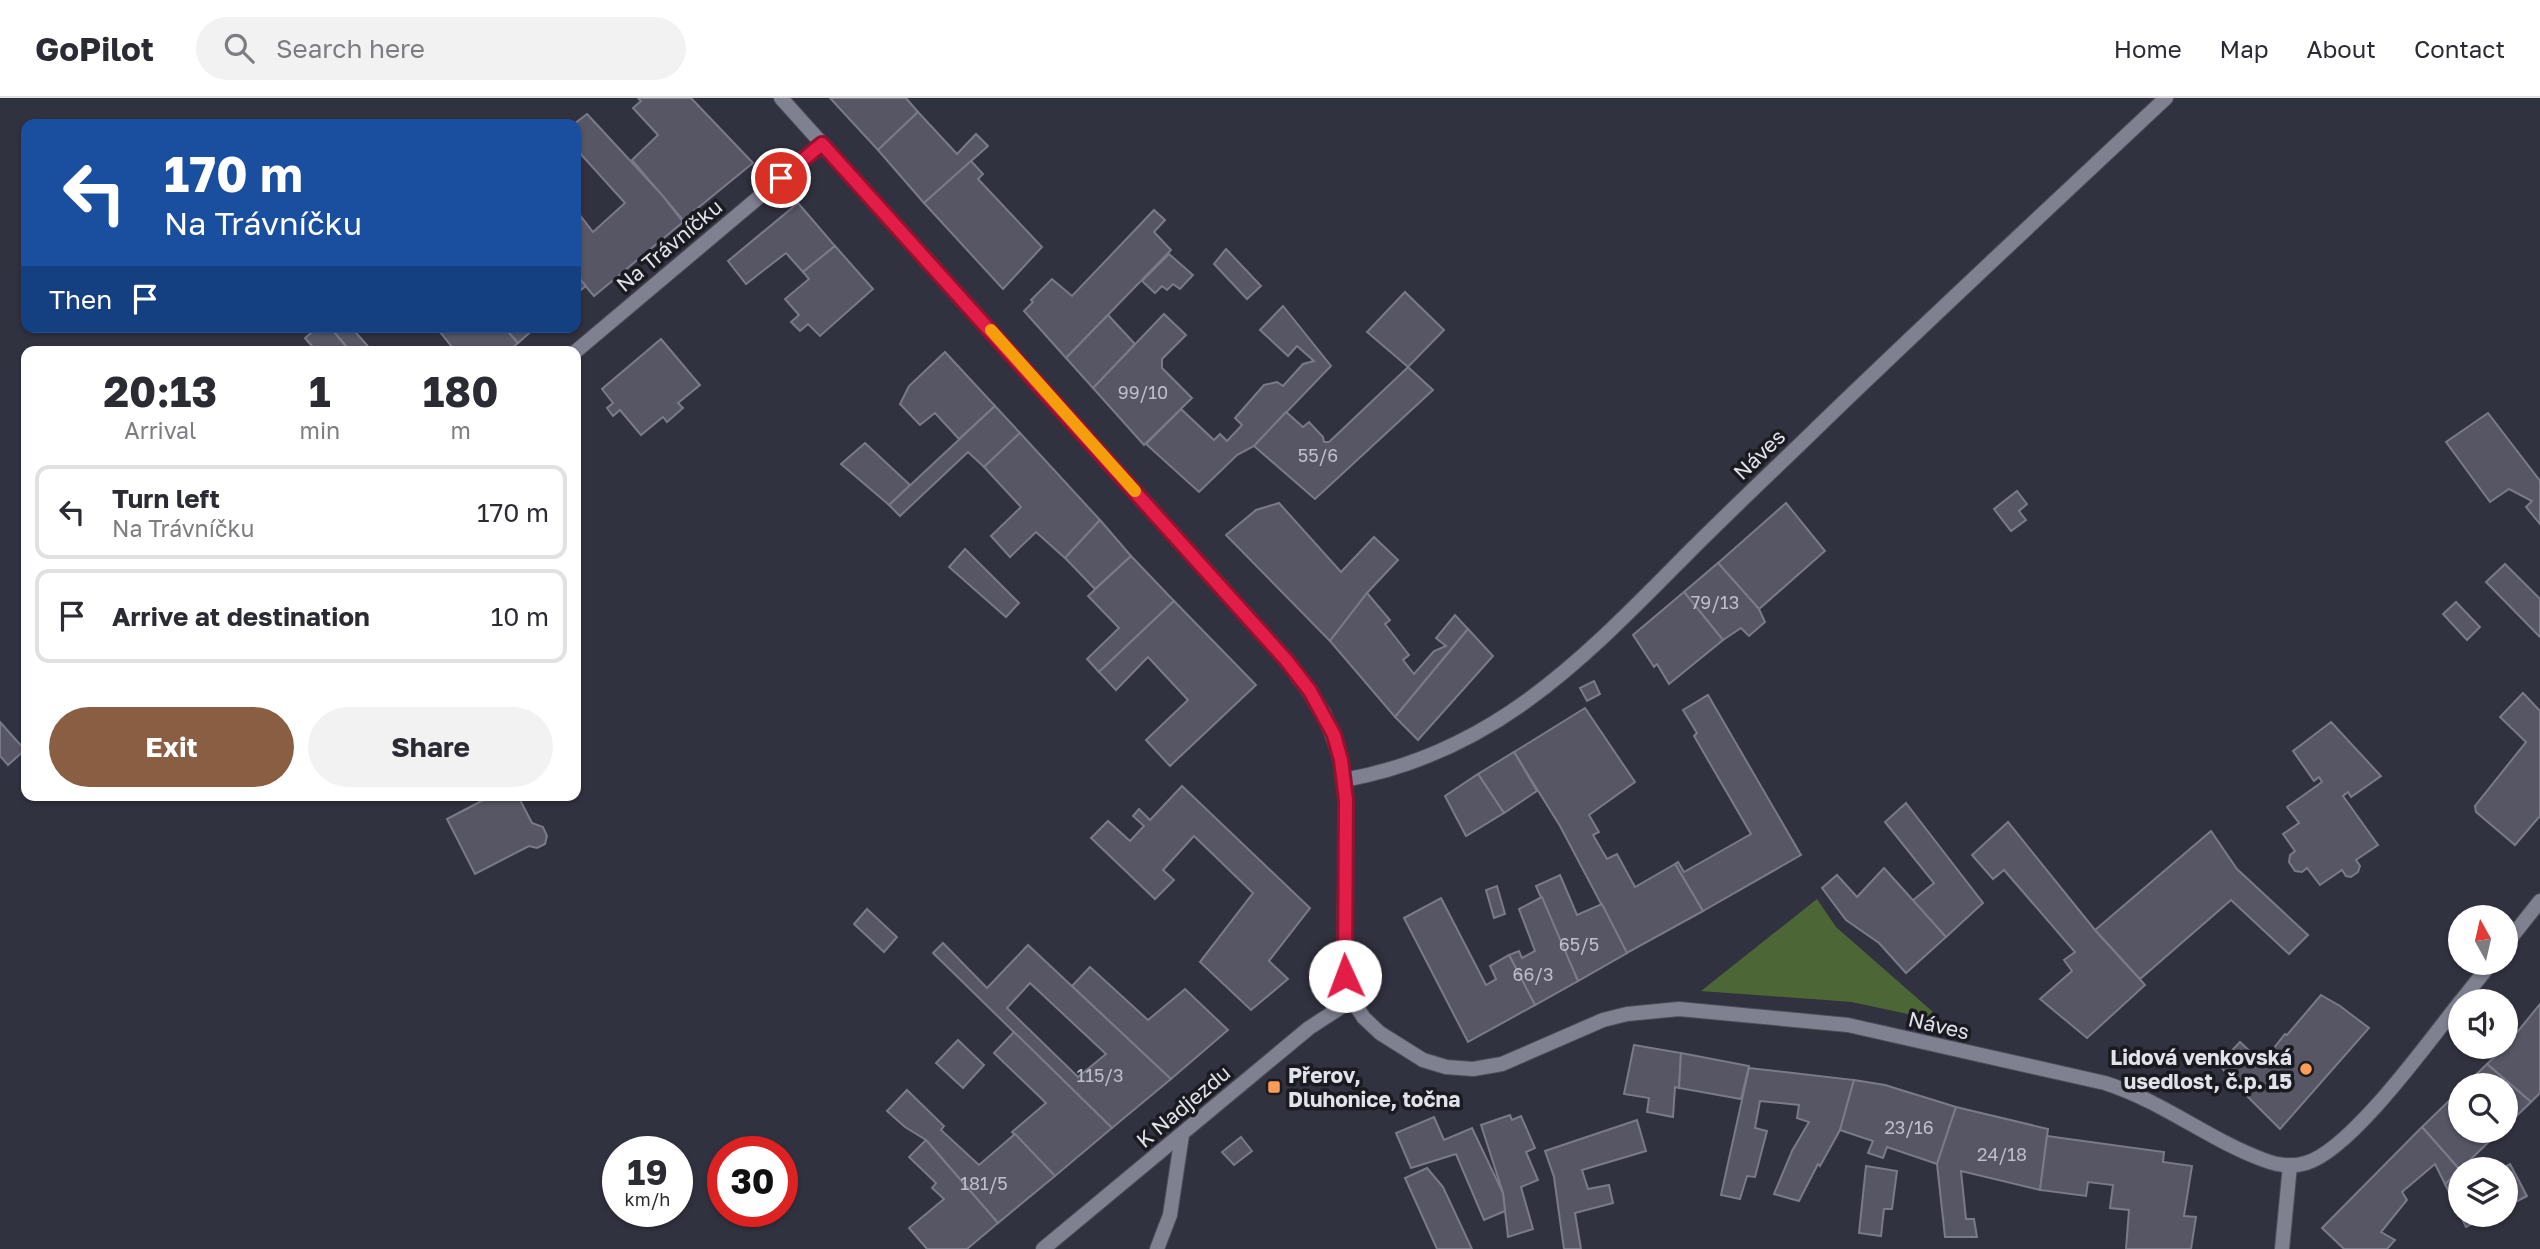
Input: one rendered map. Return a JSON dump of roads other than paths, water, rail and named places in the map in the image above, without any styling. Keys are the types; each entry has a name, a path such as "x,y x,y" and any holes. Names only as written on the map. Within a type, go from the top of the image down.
{"street":[{"path":"781,98 1287,661 1324,713 1334,735 1346,800 1344,966 1352,1000"},
{"name":"Náves","path":"1344,780 1380,774 1454,747 1496,723 1565,671 1615,626 1899,348 2166,98"},
{"name":"Na Trávníčku","path":"581,347 822,144"},
{"path":"2518,929 2540,901"},
{"path":"2471,989 2482,975"},
{"name":"Náves","path":"1352,1000 1380,1033 1423,1060 1446,1067 1473,1069 1502,1064 1603,1020 1651,1010 1679,1009 1847,1025 2115,1086 2160,1105 2263,1160 2290,1165"},
{"name":"K Nadjezdu","path":"1044,1249 1309,1028 1352,1000"},
{"path":"2283,1249 2290,1165 2306,1163 2322,1156 2354,1130 2448,1017"},
{"path":"1157,1249 1170,1215 1182,1135"}],"place":[{"name":"Lidová venkovská usedlost, č.p. 15","path":"2306,1069"},
{"name":"Přerov, Dluhonice, točna","path":"1274,1087"}]}
